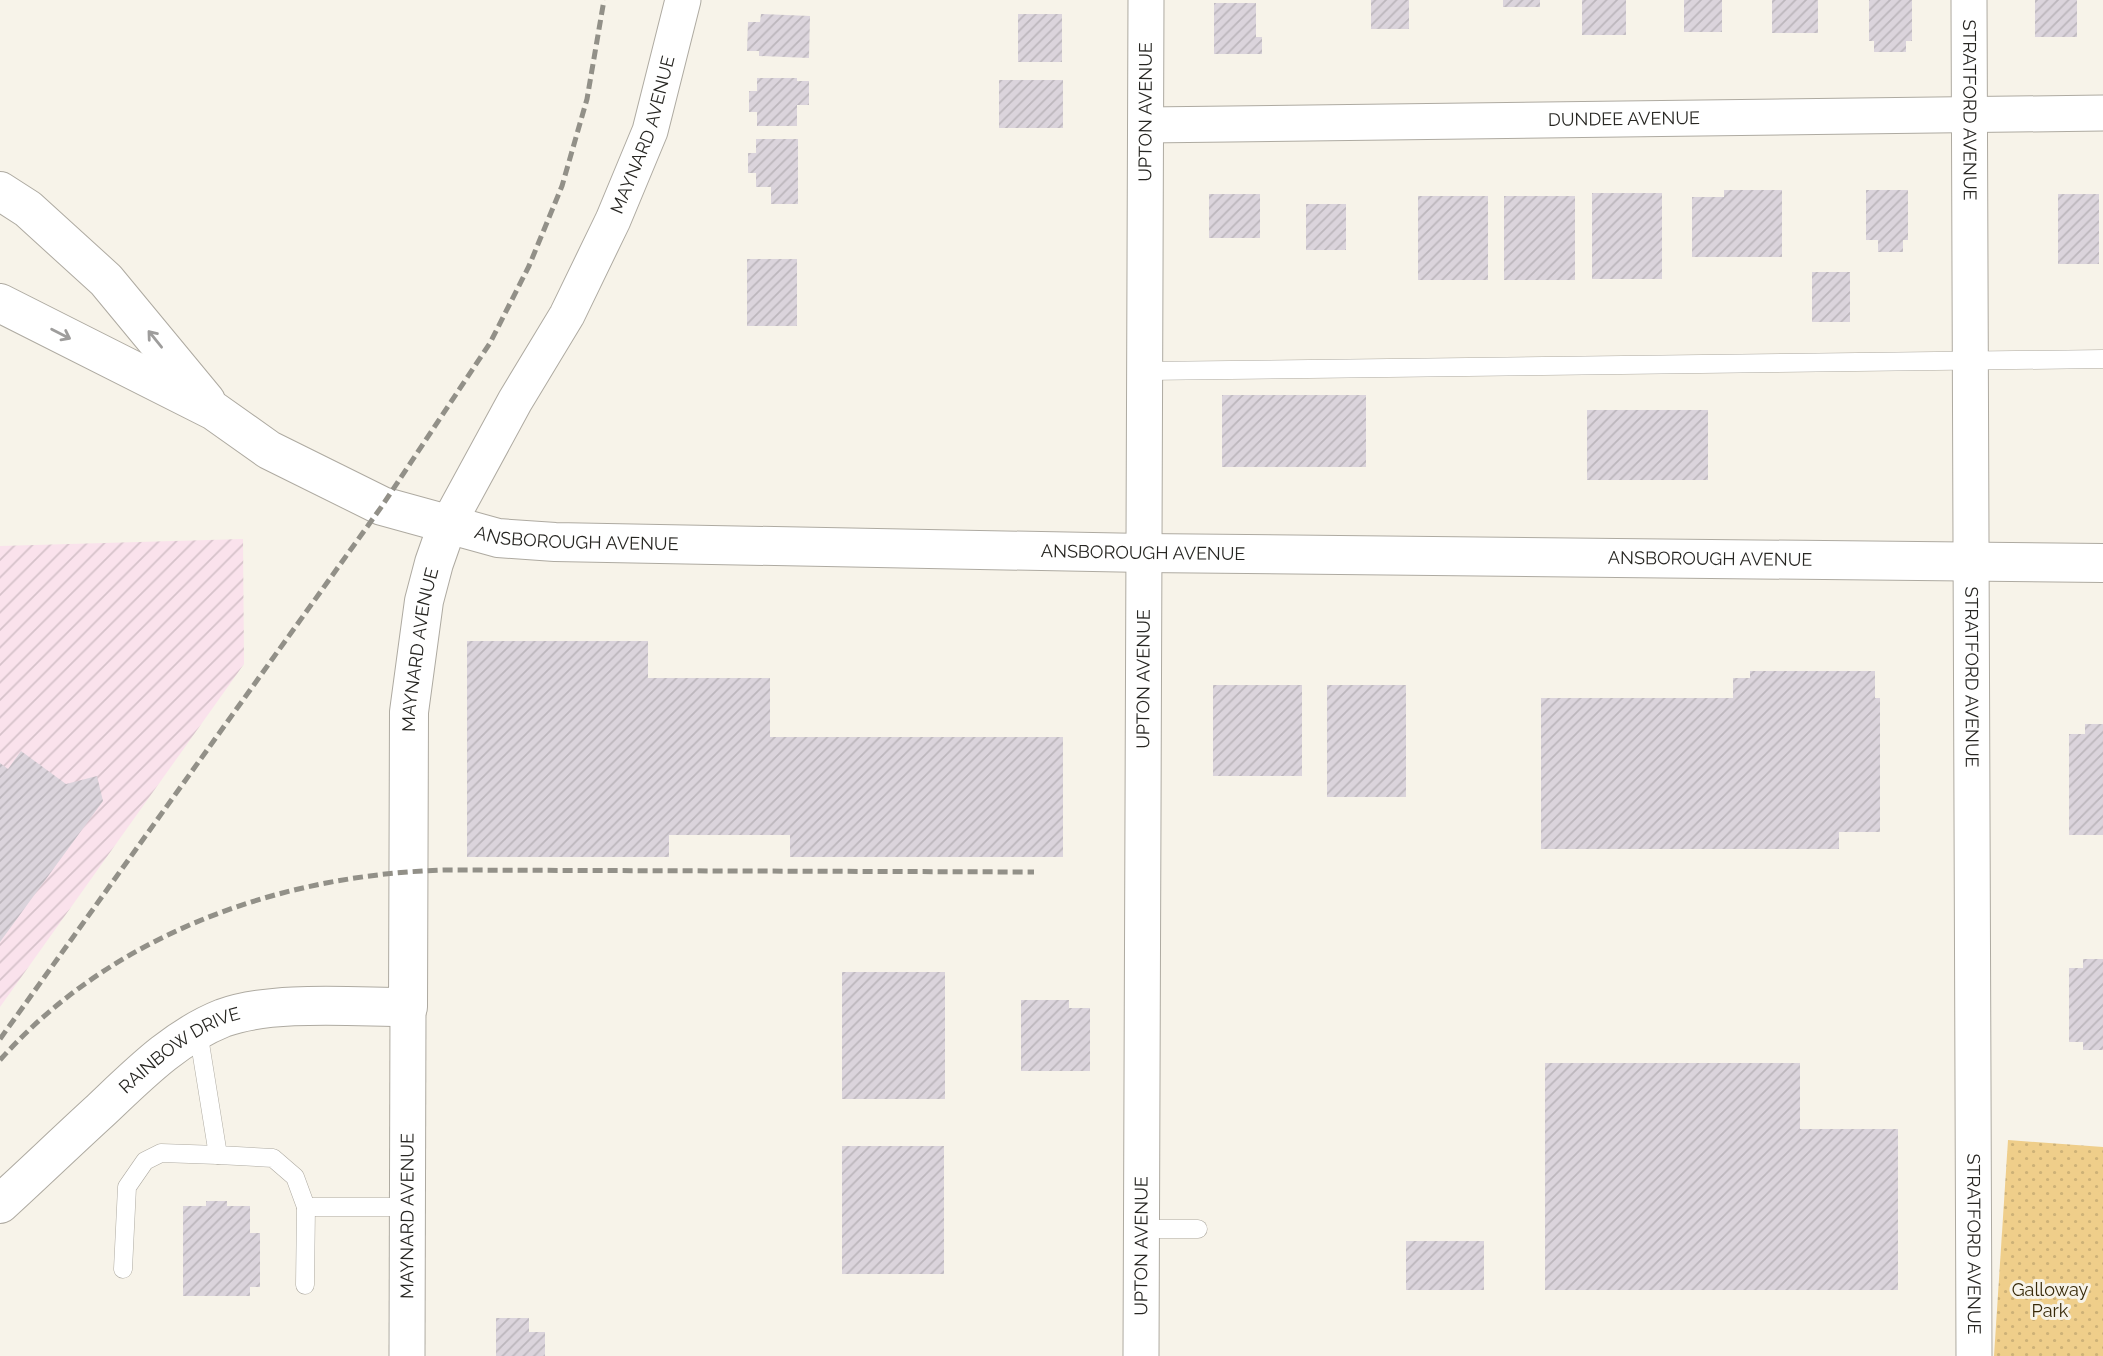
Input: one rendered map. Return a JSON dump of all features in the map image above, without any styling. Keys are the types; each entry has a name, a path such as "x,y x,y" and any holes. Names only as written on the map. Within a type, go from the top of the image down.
{"main road":[{"name":"ANSBOROUGH AVENUE","path":"0,191 28,209 106,280 214,411"},
{"name":"ANSBOROUGH AVENUE","path":"0,303 214,411 269,450 382,506 498,538 555,542 1144,553 2103,563"},
{"name":"MAYNARD AVENUE","path":"408,1007 409,712 424,601 447,526"},
{"name":"RAINBOW DRIVE","path":"0,1204 144,1069 184,1037 225,1018 272,1008 408,1007"}],"street":[{"name":"MAYNARD AVENUE","path":"447,526 515,401 567,315 613,220 650,131 683,0"},
{"name":"UPTON AVENUE","path":"1141,1356 1146,0"},
{"name":"STRATFORD AVENUE","path":"1969,0 1974,1356"},
{"name":"DUNDEE AVENUE","path":"1146,125 2103,113"},
{"name":"MAYNARD AVENUE","path":"407,1356 408,1007"}],"lane":[{"path":"1145,371 2103,359"},
{"path":"198,1031 218,1156"},
{"path":"122,1269 127,1186 145,1161 161,1153 273,1158 295,1177 306,1206 305,1285"},
{"path":"306,1206 408,1207"},
{"path":"1142,1229 1198,1229"}],"shaded area":[{"path":"243,539 244,664 0,1007 0,546"}],"green space":[{"name":"Galloway Park","path":"2008,1140 2103,1147 2103,1356 1994,1356"}],"building":[{"path":"1371,0 1409,0 1409,29 1371,29"},
{"path":"1503,0 1540,0 1540,7 1503,7"},
{"path":"1582,0 1626,0 1626,35 1582,35"},
{"path":"1684,0 1722,0 1722,32 1684,32"},
{"path":"1772,0 1818,0 1818,33 1772,33"},
{"path":"1869,0 1912,0 1912,41 1906,41 1906,52 1874,52 1874,41 1869,41"},
{"path":"2035,0 2077,0 2077,37 2035,37"},
{"path":"1214,3 1256,3 1256,37 1262,37 1262,54 1214,54"},
{"path":"761,14 810,16 809,58 759,56 759,51 747,51 748,22 760,22"},
{"path":"1018,14 1062,14 1062,62 1018,62"},
{"path":"757,78 797,78 797,81 809,81 809,105 797,105 797,126 757,126 757,112 749,112 749,91 757,91"},
{"path":"999,80 1063,80 1063,128 999,128"},
{"path":"756,139 798,139 798,204 771,204 771,187 756,187 756,173 748,173 748,153 756,153"},
{"path":"1724,190 1782,190 1782,257 1692,257 1692,197 1724,197"},
{"path":"1866,190 1908,190 1908,240 1903,240 1903,252 1878,252 1878,240 1866,240"},
{"path":"1592,193 1662,193 1662,279 1592,279"},
{"path":"1209,194 1260,194 1260,238 1209,238"},
{"path":"2058,194 2099,194 2099,264 2058,264"},
{"path":"1418,196 1488,196 1488,280 1418,280"},
{"path":"1504,196 1575,196 1575,280 1504,280"},
{"path":"1306,204 1346,204 1346,250 1306,250"},
{"path":"747,259 797,259 797,326 747,326"},
{"path":"1812,272 1850,272 1850,322 1812,322"},
{"path":"1222,395 1366,395 1366,467 1222,467"},
{"path":"1587,410 1708,410 1708,480 1587,480"},
{"path":"467,641 648,641 648,678 770,678 770,737 1063,737 1063,857 790,857 790,835 669,835 669,857 467,857"},
{"path":"1750,671 1875,671 1875,698 1880,698 1880,832 1839,832 1839,849 1541,849 1541,698 1733,698 1733,678 1750,678"},
{"path":"1213,685 1302,685 1302,776 1213,776"},
{"path":"1327,685 1406,685 1406,797 1327,797"},
{"path":"2085,724 2103,724 2103,835 2069,835 2069,734 2085,734"},
{"path":"21,751 66,784 97,776 103,801 0,942 0,763 8,769"},
{"path":"2083,959 2103,959 2103,1050 2083,1050 2083,1042 2069,1042 2069,968 2083,968"},
{"path":"842,972 945,972 945,1099 842,1099"},
{"path":"1021,1000 1069,1000 1069,1008 1090,1008 1090,1071 1021,1071"},
{"path":"1545,1063 1800,1063 1800,1129 1898,1129 1898,1290 1545,1290"},
{"path":"842,1146 944,1146 944,1274 842,1274"},
{"path":"206,1201 227,1201 227,1206 250,1206 250,1233 260,1233 260,1287 250,1287 250,1296 183,1296 183,1206 206,1206"},
{"path":"1406,1241 1484,1241 1484,1290 1406,1290"},
{"path":"496,1318 529,1318 529,1332 545,1332 545,1356 496,1356"}],"railway":[{"path":"0,1039 382,506 490,343 529,266 562,186 587,99 604,0"},
{"path":"0,1060 45,1016 94,978 147,946 203,919 262,899 323,884 385,874 447,870 1034,872"}]}
